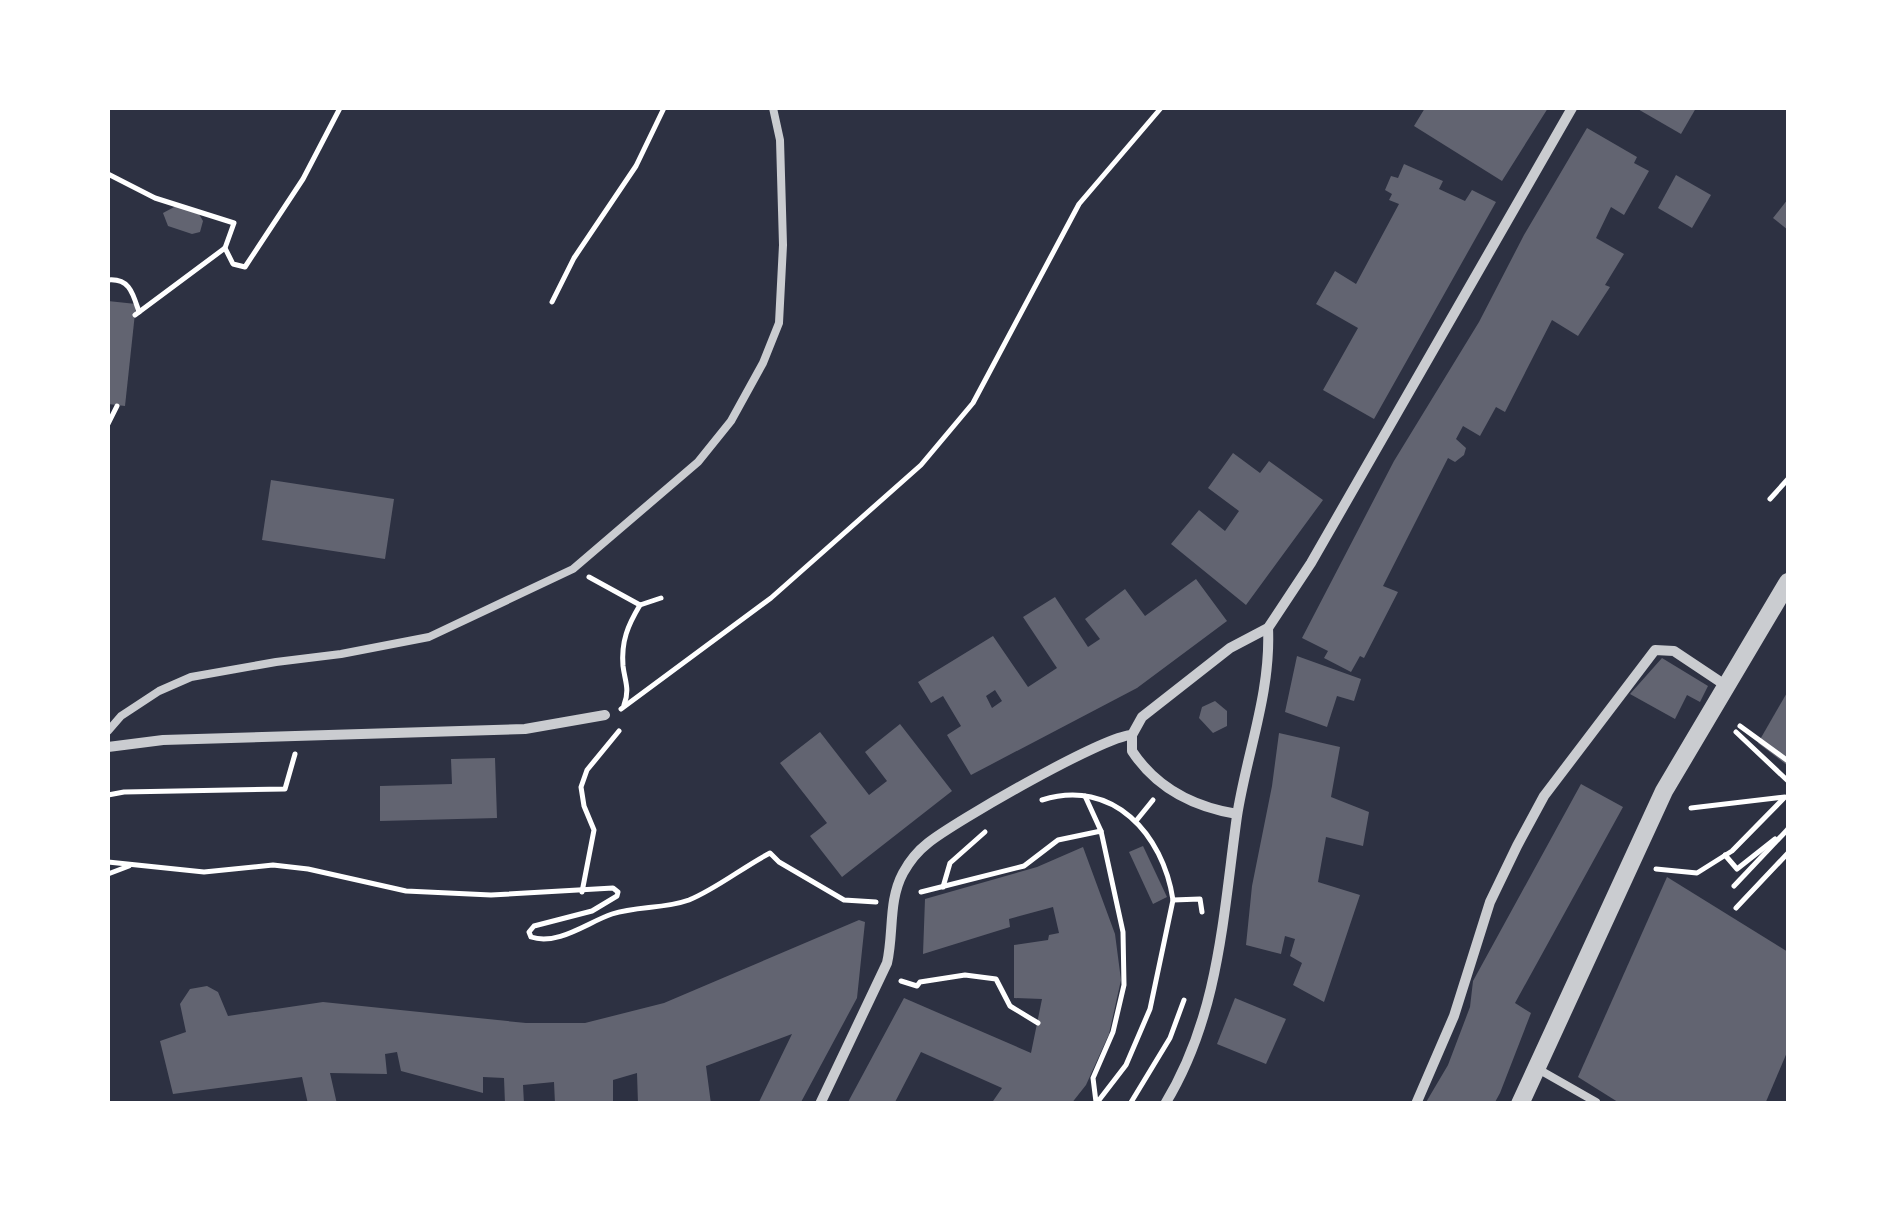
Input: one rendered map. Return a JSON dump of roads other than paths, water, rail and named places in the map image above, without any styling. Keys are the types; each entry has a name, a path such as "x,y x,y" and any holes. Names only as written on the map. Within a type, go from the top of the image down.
{"street":[{"path":"1238,814 1198,806 1166,786 1136,756 1132,736 1150,708 1230,648 1268,628 1310,563 1572,108"},
{"path":"1520,1104 1664,791 1788,582"},
{"path":"1166,1104 1194,1048 1209,1006 1238,814 1267,677 1268,628"},
{"path":"1416,1104 1454,1016 1490,902 1544,796 1596,724 1654,650 1674,651 1726,684"},
{"path":"108,747 163,740 525,729 604,715"},
{"path":"820,1104 886,963 892,944 893,904 903,873 926,844 1100,743 1132,736"}],"lane":[{"path":"108,732 122,716 147,699 191,677 428,637 573,569 698,462 730,421 763,363 779,323 783,245 780,140 773,108"},
{"path":"1538,1069 1596,1102"}]}
